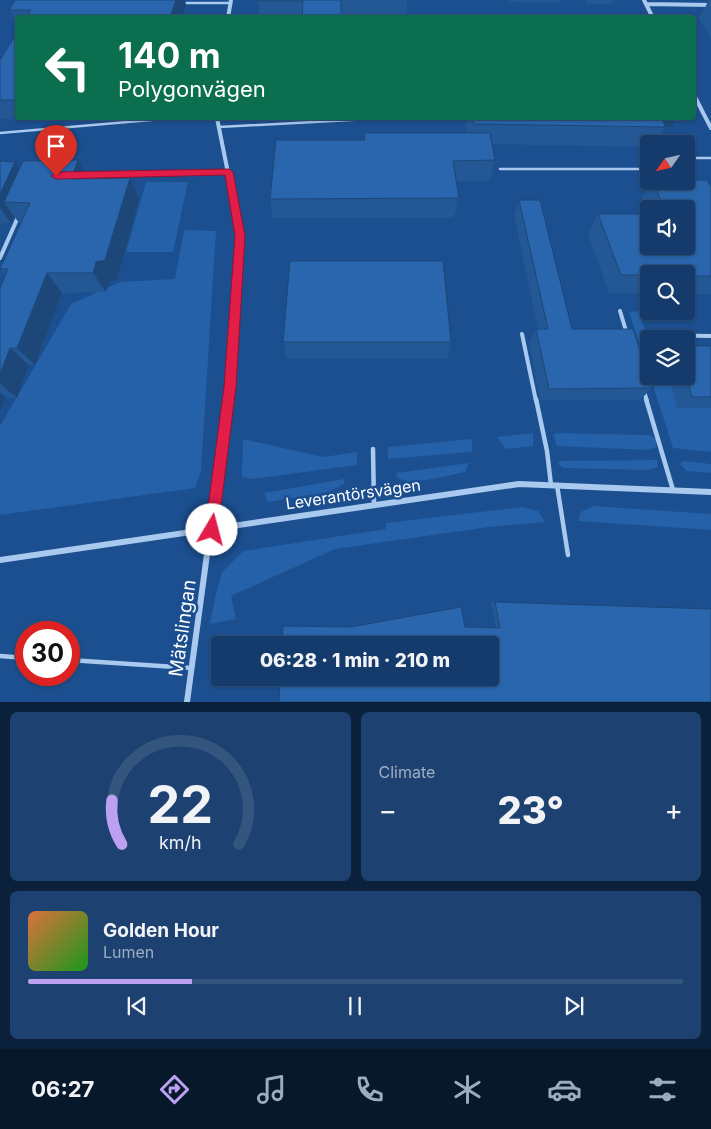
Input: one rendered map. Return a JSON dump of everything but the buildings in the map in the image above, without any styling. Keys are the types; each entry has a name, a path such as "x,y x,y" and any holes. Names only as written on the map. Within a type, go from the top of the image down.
{"street":[{"path":"644,0 652,15"},
{"path":"229,15 231,2"},
{"path":"646,4 711,5"},
{"path":"696,98 711,128"},
{"name":"Mätslingan","path":"187,702 212,530 230,387 240,236 218,120"},
{"path":"75,175 229,172"},
{"name":"Leverantörsvägen","path":"0,560 519,484 711,492"}],"lane":[{"path":"174,3 231,2"},
{"path":"0,133 151,120"},
{"path":"219,126 346,120"},
{"path":"695,158 711,158"},
{"path":"500,169 640,169"},
{"path":"0,258 20,212"},
{"path":"620,311 628,338"},
{"path":"522,334 568,555"},
{"path":"695,336 711,336"},
{"path":"643,385 673,490"},
{"path":"373,449 374,505"},
{"path":"0,656 15,657"},
{"path":"80,661 192,668"}],"shaded area":[{"path":"146,182 188,182 173,252 126,252"},
{"path":"184,230 216,231 201,472 195,488 0,515 0,426 71,304 120,282 175,279"},
{"path":"638,311 645,330 640,330 640,346 629,312"},
{"path":"653,385 672,385 678,408 711,408 711,452 673,448"},
{"path":"533,433 533,446 506,449 497,437"},
{"path":"556,433 649,435 656,439 656,447 649,450 557,446 553,435"},
{"path":"243,439 323,457 357,452 357,465 252,479 242,477"},
{"path":"472,439 472,452 388,459 388,447"},
{"path":"657,460 658,467 648,470 563,468 558,464 559,461"},
{"path":"684,461 711,464 711,473 687,471 680,464"},
{"path":"469,463 465,472 439,478 409,481 396,476 396,473"},
{"path":"344,479 344,484 328,492 268,502 264,493"},
{"path":"593,506 711,514 711,530 578,521 581,512"},
{"path":"523,507 538,511 545,522 489,527 335,549 231,596 236,619 210,624 222,572 243,551 386,529 386,523"}],"route":[{"path":"56,176 229,172 240,236 230,387 212,530"}]}
